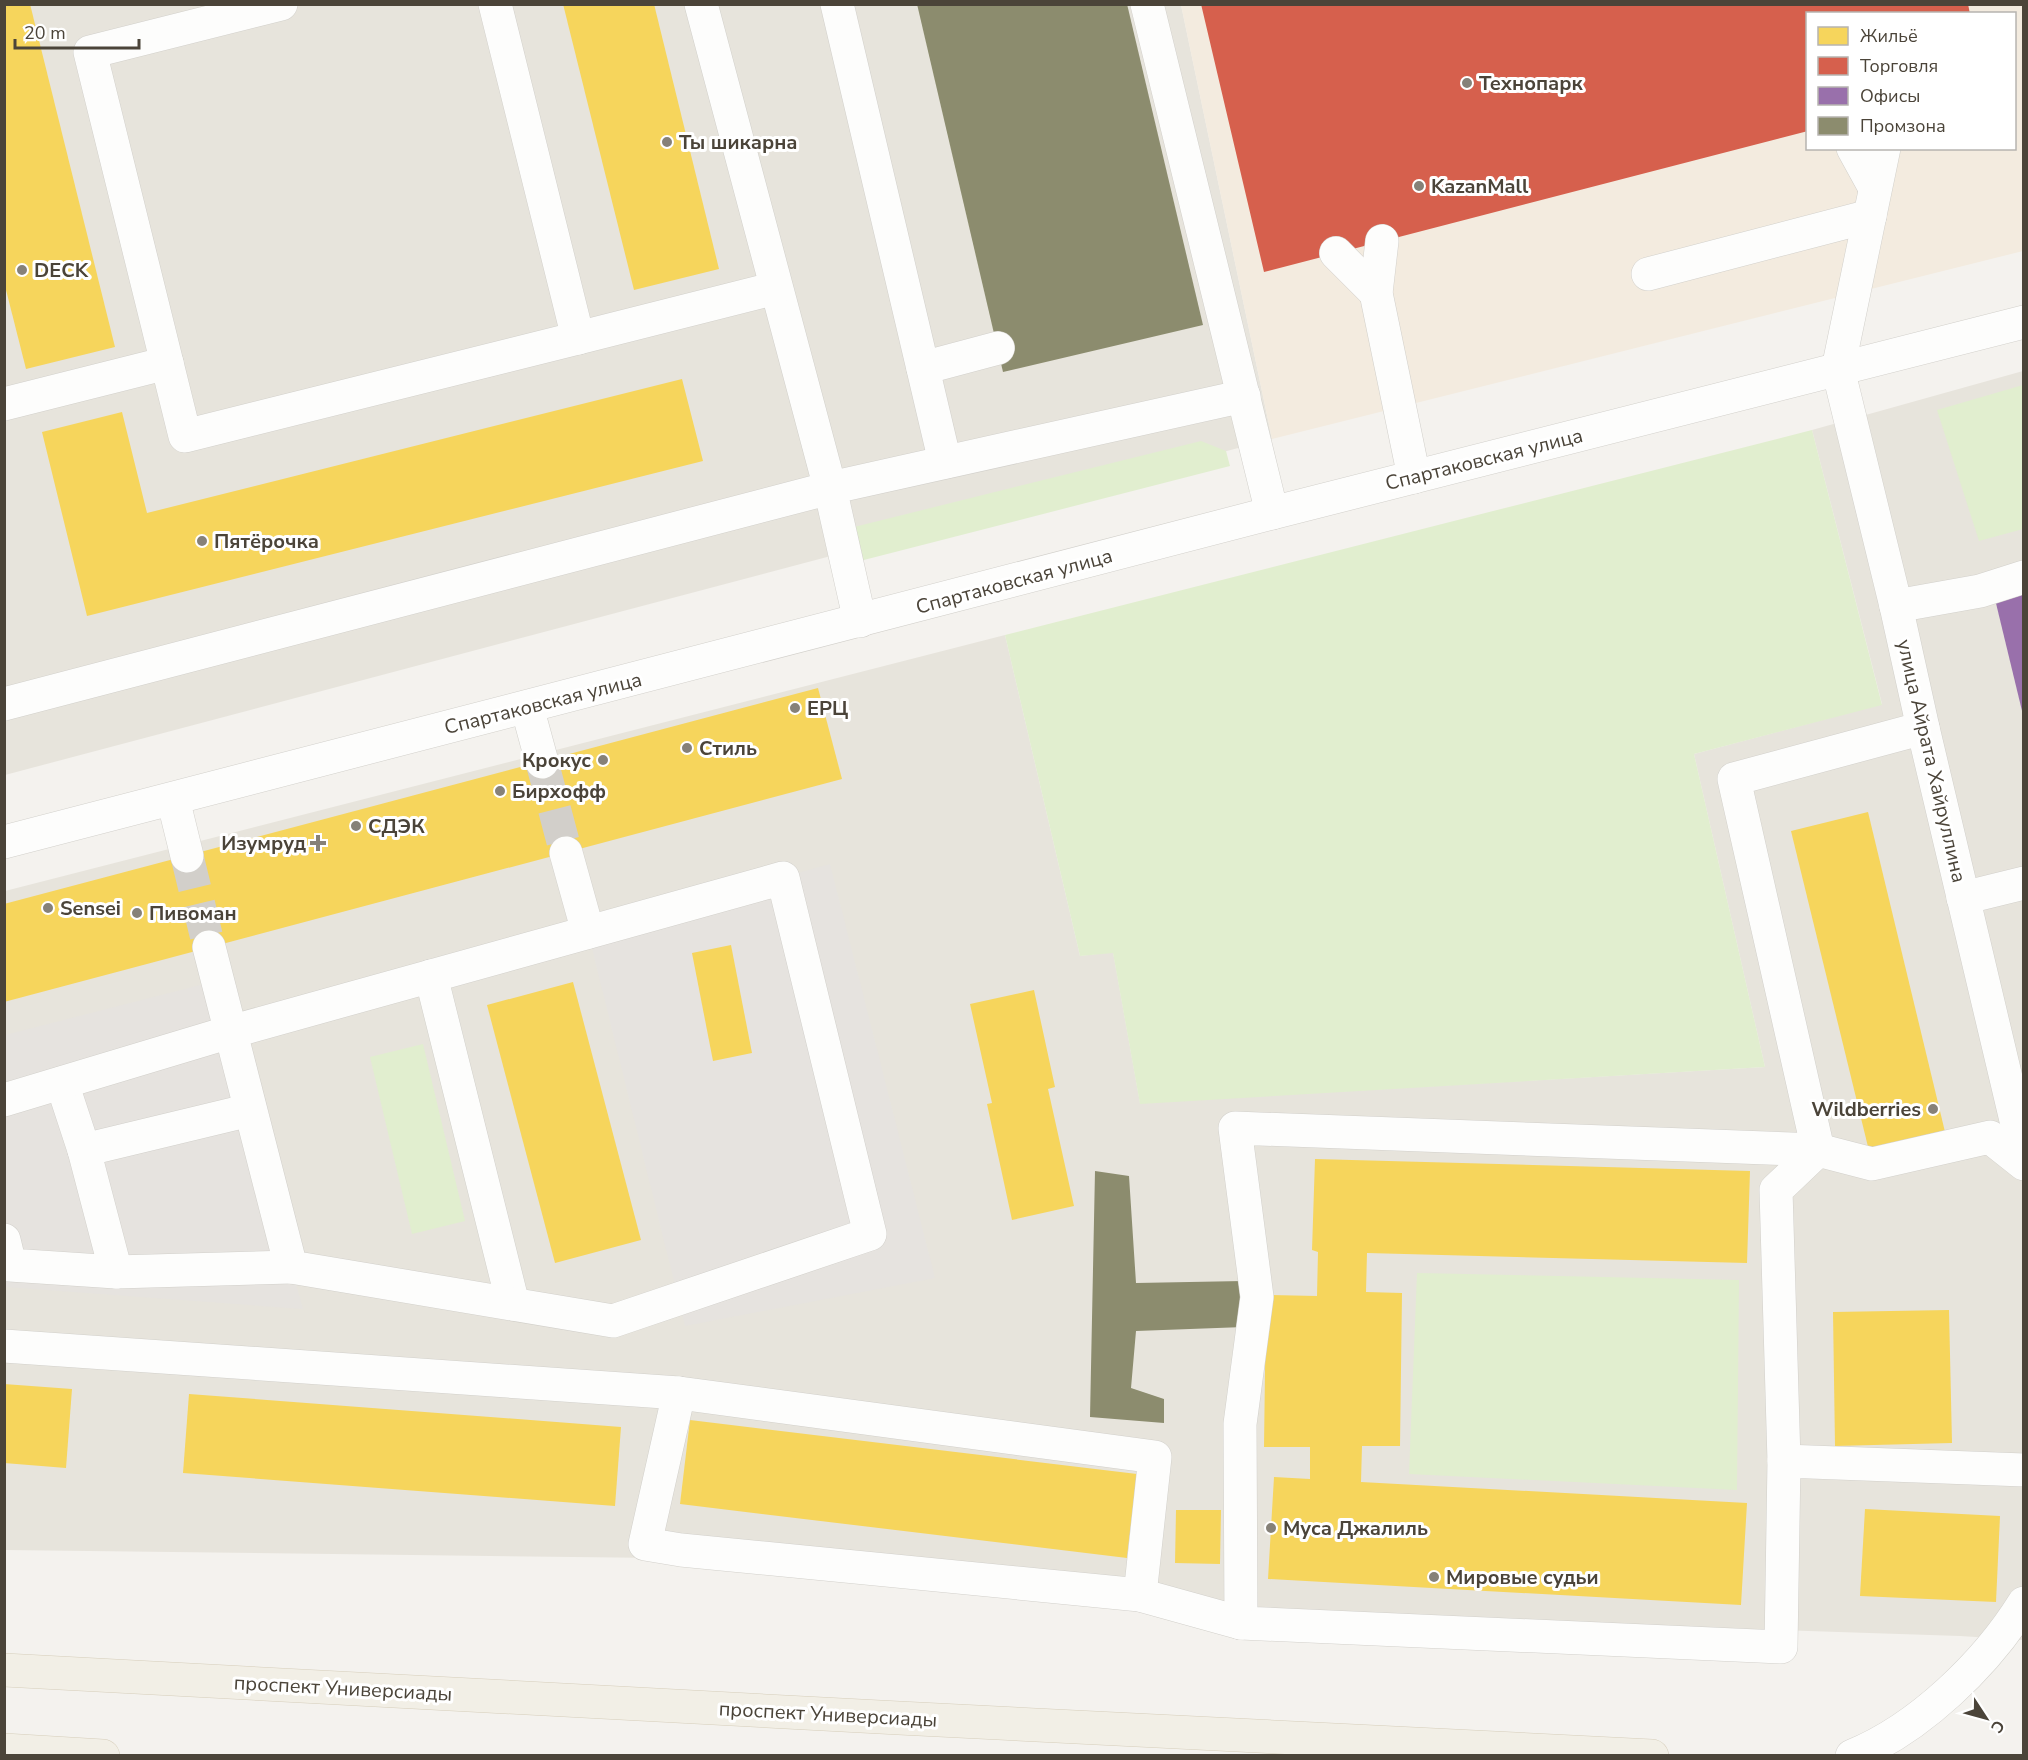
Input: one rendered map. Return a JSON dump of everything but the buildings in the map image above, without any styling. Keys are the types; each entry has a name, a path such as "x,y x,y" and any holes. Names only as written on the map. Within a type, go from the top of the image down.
{"main road":[{"name":"проспект Универсиады","path":"4,1670 898,1718 1652,1755"},
{"path":"4,1750 103,1755"}],"street":[{"path":"281,4 90,52 185,436 777,288"},
{"path":"495,4 578,338"},
{"path":"701,4 830,488 860,621"},
{"path":"837,4 945,462"},
{"path":"1147,4 1272,513"},
{"path":"1854,150 1873,202"},
{"path":"1838,369 1884,150"},
{"path":"1648,274 1873,202"},
{"path":"1382,241 1377,293 1414,477"},
{"path":"1336,254 1377,293"},
{"name":"Спартаковская улица","path":"4,842 1272,513 2024,322"},
{"path":"923,368 998,348"},
{"path":"4,404 167,363"},
{"name":"улица Айрата Хайруллина","path":"1838,369 2024,1154"},
{"path":"4,704 830,488 1244,396"},
{"path":"1896,606 1980,591 2024,577"},
{"path":"527,707 542,762"},
{"path":"1818,1150 1734,778 1923,728"},
{"path":"173,799 187,856"},
{"path":"566,853 588,932"},
{"path":"4,1100 230,1032 783,878 870,1234 613,1321 291,1267 116,1272 10,1265 4,1240"},
{"path":"1963,898 2024,883"},
{"path":"209,948 291,1267"},
{"path":"431,976 513,1304"},
{"path":"62,1083 84,1150 116,1272"},
{"path":"84,1150 250,1110"},
{"path":"1242,1623 1240,1424 1257,1297 1235,1128 1818,1150 1872,1164 1990,1137 2024,1164"},
{"path":"679,1393 645,1544 681,1550 1140,1595 1242,1623 1781,1647 1784,1461 1776,1190 1818,1150"},
{"path":"4,1346 679,1393 1155,1457 1140,1595"},
{"path":"1784,1461 2024,1470"},
{"path":"1852,1755 1872,1748 1914,1722 1989,1653 2024,1603"}],"shaded area":[{"path":"5,5 1181,5 1272,439 5,775"},
{"path":"1181,5 2023,5 2023,251 1272,439"},
{"path":"2023,371 2023,1640 1269,1613 659,1558 5,1550 5,891 1005,635 1080,956 1113,952 1140,1103 1765,1067 1694,754 1882,704 1812,430"},
{"path":"830,864 935,1278 685,1326 588,932"},
{"path":"212,982 303,1309 5,1287 5,1035"}],"green space":[{"path":"2023,385 2023,529 1979,541 1937,410"},
{"path":"1812,430 1882,705 1694,754 1765,1067 1140,1104 1113,953 1080,956 1005,635"},
{"path":"1201,441 1226,451 1230,466 856,562 850,528"},
{"path":"423,1044 465,1221 412,1234 370,1057"},
{"path":"1417,1273 1739,1280 1737,1490 1409,1474"}],"tunnel":[{"path":"542,762 566,853"},
{"path":"187,856 209,947"}],"place":[{"name":"Технопарк","path":"1467,83"},
{"name":"Ты шикарна","path":"667,142"},
{"name":"KazanMall","path":"1419,186"},
{"name":"DECK","path":"22,270"},
{"name":"Пятёрочка","path":"202,541"},
{"name":"ЕРЦ","path":"795,708"},
{"name":"Стиль","path":"687,748"},
{"name":"Крокус","path":"603,760"},
{"name":"Бирхофф","path":"500,791"},
{"name":"СДЭК","path":"356,826"},
{"name":"Изумруд","path":"318,843"},
{"name":"Sensei","path":"48,908"},
{"name":"Пивоман","path":"137,913"},
{"name":"Wildberries","path":"1933,1109"},
{"name":"Муса Джалиль","path":"1271,1528"},
{"name":"Мировые судьи","path":"1434,1577"}]}
